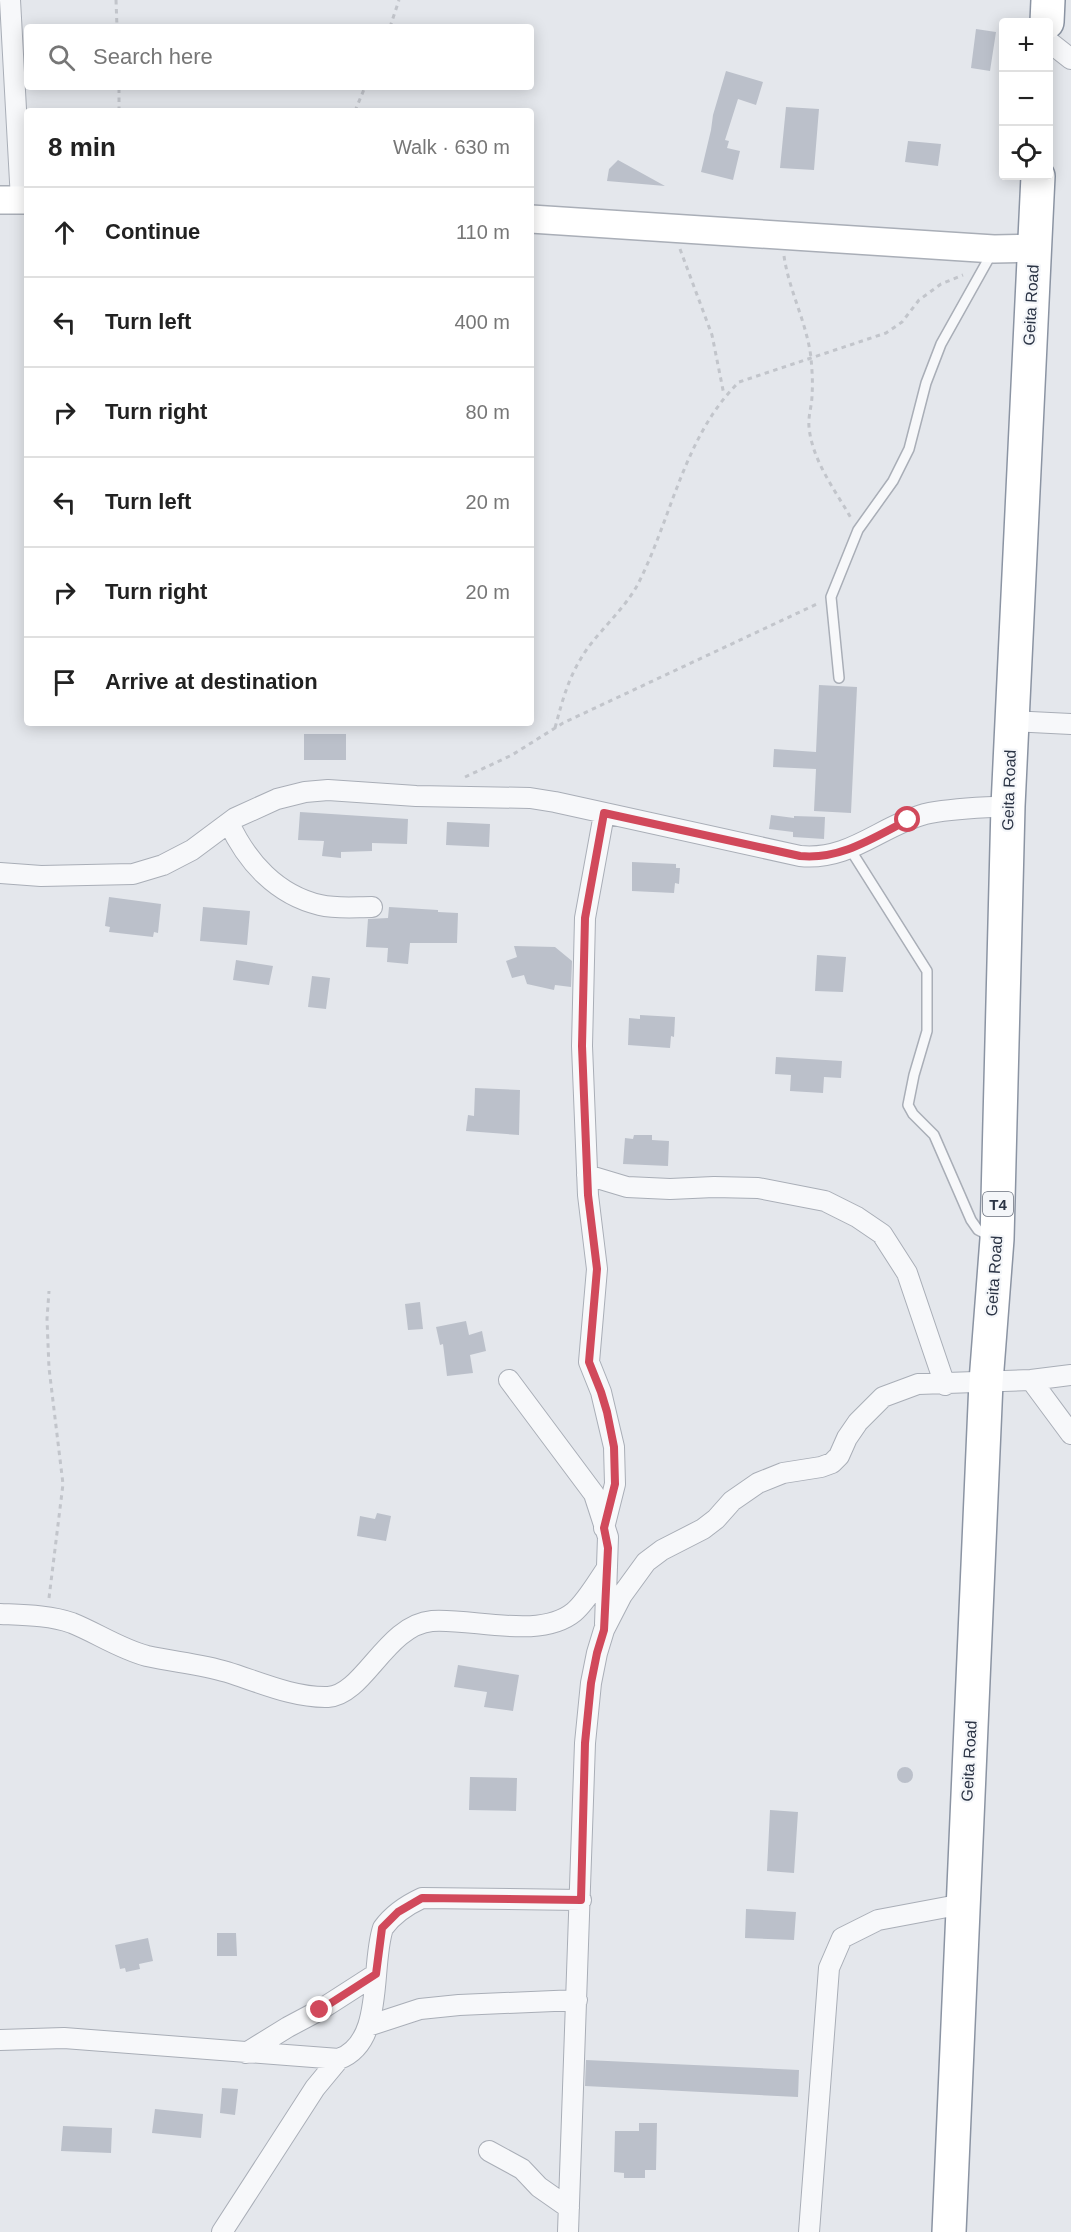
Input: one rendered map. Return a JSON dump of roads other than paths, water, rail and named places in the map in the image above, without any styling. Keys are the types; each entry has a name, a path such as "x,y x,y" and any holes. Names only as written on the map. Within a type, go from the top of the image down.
{"highway":[{"path":"1047,18 1048,0"},
{"name":"Geita Road","path":"949,2232 986,1382 997,1239 1008,806 1038,180"}],"street":[{"path":"10,0 16,200"},
{"path":"1053,45 1071,59"},
{"path":"534,219 781,235 989,258 1034,248"},
{"path":"1012,721 1071,724"},
{"path":"0,873 41,876 133,874 164,865 192,850 229,823 277,799 305,792 328,790 416,796 530,798 800,856 829,856 850,849 908,820 926,814 1008,806"},
{"path":"604,813 584,930 582,1046 587,1175 597,1269 589,1362 601,1392 614,1447 615,1484 604,1528"},
{"path":"229,823 236,839 254,864 277,885 320,905 372,907"},
{"path":"587,1175 627,1187 758,1188 825,1201 857,1217 882,1234 907,1274 945,1384"},
{"path":"568,2232 585,1743 597,1653 604,1630 622,1595 646,1563 662,1550 704,1529 732,1501 758,1483 783,1473 832,1463 858,1422 883,1397 918,1384 1031,1380 1071,1376"},
{"path":"508,1380 594,1494 608,1537 604,1630"},
{"path":"1031,1380 1071,1434"},
{"path":"0,1614 46,1618 70,1623 116,1645 146,1656 202,1665 296,1694 330,1697 338,1695 351,1686 407,1629 431,1621 524,1626 552,1623 574,1612 607,1568"},
{"path":"0,2040 64,2038 339,2059 347,2056 360,2045 368,2026 382,1928 398,1912 422,1898 581,1900"},
{"path":"808,2232 830,1968 842,1938 879,1920 963,1904"},
{"path":"246,2053 376,1974"},
{"path":"368,2026 420,2009 577,2000"},
{"path":"222,2232 315,2088 339,2059"},
{"path":"489,2151 522,2169 539,2187 569,2208"}],"lane":[{"path":"839,678 831,597 858,530 893,481 909,449 926,383 941,344 989,258"},
{"path":"850,849 927,971 927,1032 914,1075 908,1106 934,1135 974,1225 978,1230 997,1239"}]}
